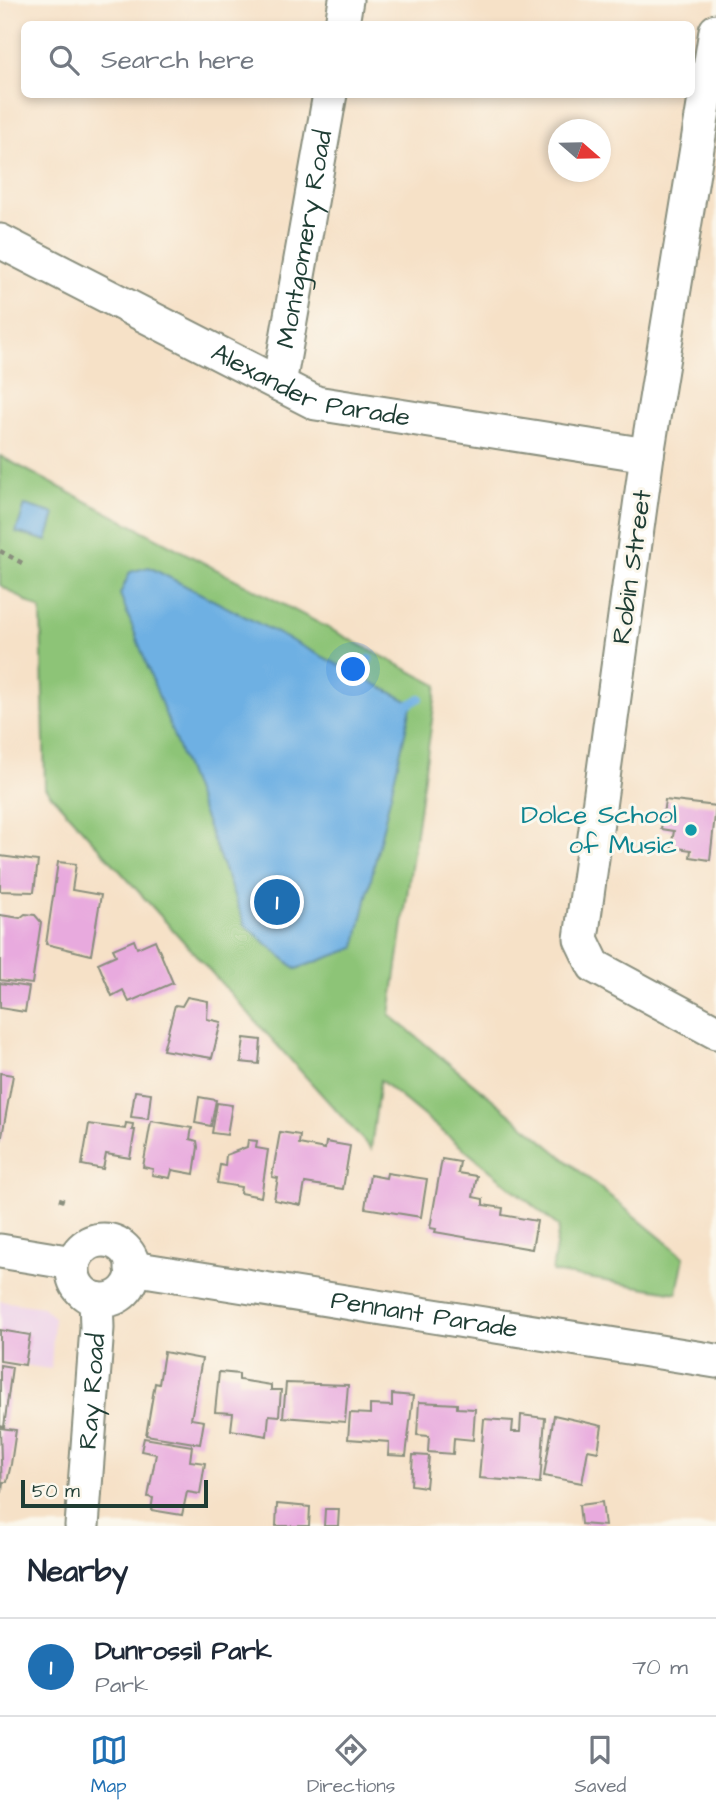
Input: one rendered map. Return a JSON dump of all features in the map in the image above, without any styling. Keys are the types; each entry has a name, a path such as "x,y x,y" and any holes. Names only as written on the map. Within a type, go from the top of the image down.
{"street":[{"path":"342,21 346,0"},
{"name":"Robin Street","path":"716,30 647,455 581,939 594,965 716,1032"},
{"name":"Montgomery Road","path":"279,384 329,98"},
{"name":"Alexander Parade","path":"0,241 316,403 647,455"},
{"path":"110,1241 125,1251 132,1268 128,1286 122,1293 105,1300 96,1299 79,1289 73,1263 83,1247 91,1242 110,1241"},
{"path":"0,1251 73,1263"},
{"name":"Pennant Parade","path":"132,1268 716,1361"},
{"name":"Ray Road","path":"82,1526 97,1328 96,1299"}],"path":[{"path":"0,551 24,564"},
{"path":"59,1199 68,1202"}],"shaded area":[{"path":"0,1301 43,1307 54,1318 51,1369 0,1362"}],"green space":[{"path":"0,456 437,685 390,1015 684,1257 677,1293 552,1272 559,1227 380,1080 371,1149 45,788 41,610 0,585"}],"water":[{"path":"25,505 55,514 47,541 16,532"},
{"path":"149,567 412,703 355,948 296,969 245,925 120,594 130,572"}],"building":[{"name":"Dolce School of Music","path":"665,800 716,806 710,860 690,857 691,850 671,847 674,831 661,829"},
{"path":"0,856 38,861 34,892 0,891"},
{"path":"58,862 76,864 72,890 101,895 91,955 46,944"},
{"path":"25,914 35,915 41,922 32,984 0,980 0,915 20,918"},
{"path":"134,940 137,948 155,940 173,983 129,1002 123,990 112,996 98,963 116,955 113,949"},
{"path":"0,983 29,987 25,1012 0,1008"},
{"path":"187,997 208,1001 207,1019 221,1022 212,1058 163,1050 175,1005 182,1006"},
{"path":"244,1038 261,1040 259,1064 241,1062"},
{"path":"0,1073 13,1075 1,1142 0,1142"},
{"path":"135,1091 151,1093 148,1119 131,1117"},
{"path":"199,1097 216,1100 211,1126 195,1123"},
{"path":"217,1103 232,1105 227,1135 212,1133"},
{"path":"151,1121 192,1128 190,1139 197,1141 198,1147 194,1174 172,1170 170,1178 152,1175 153,1169 143,1167"},
{"path":"126,1123 133,1124 132,1130 135,1130 130,1158 106,1154 103,1169 82,1165 89,1124 125,1129"},
{"path":"280,1132 300,1135 299,1144 325,1149 326,1142 350,1146 343,1189 305,1183 301,1205 274,1200 278,1178 272,1177"},
{"path":"248,1140 257,1141 256,1148 268,1150 261,1197 240,1193 241,1187 217,1183 220,1165 225,1166 226,1155 247,1147"},
{"path":"442,1159 460,1162 458,1173 477,1176 473,1197 483,1199 483,1205 503,1208 502,1215 537,1221 532,1249 435,1232 436,1229 430,1228"},
{"path":"387,1173 427,1179 421,1217 365,1208 370,1175 386,1178"},
{"path":"0,1330 30,1335 25,1365 0,1361"},
{"path":"164,1352 202,1359 191,1419 204,1421 200,1444 146,1435 155,1383 159,1384"},
{"path":"0,1365 12,1367 4,1427 0,1426"},
{"path":"219,1372 239,1374 239,1380 271,1385 271,1390 281,1390 279,1416 269,1415 267,1436 231,1430 233,1413 215,1412"},
{"path":"286,1383 348,1385 345,1422 283,1417"},
{"path":"392,1394 413,1396 406,1456 388,1455 389,1442 348,1439 350,1413 370,1414 370,1405 392,1406"},
{"path":"419,1402 457,1404 457,1408 475,1409 473,1440 454,1438 453,1454 428,1452 429,1436 417,1435"},
{"path":"521,1415 545,1418 540,1483 479,1478 484,1419 513,1421 512,1432 520,1432"},
{"path":"554,1415 602,1426 598,1452 588,1450 582,1483 544,1476"},
{"path":"0,1428 16,1430 7,1482 3,1482 2,1493"},
{"path":"144,1438 192,1446 190,1461 205,1463 200,1494 187,1492 182,1515 151,1510 153,1498 148,1497 156,1454 141,1451"},
{"path":"413,1455 429,1456 426,1487 411,1485"},
{"path":"602,1502 605,1526 581,1524 579,1505"},
{"path":"277,1504 310,1507 309,1526 276,1526"},
{"path":"325,1509 339,1509 338,1526 324,1526"}],"waterway":[{"path":"356,684 369,659"},
{"path":"405,707 420,698"}],"place":[{"name":"Dolce School of Music","path":"691,830"},
{"name":"Dunrossil Park","path":"277,902"}]}
